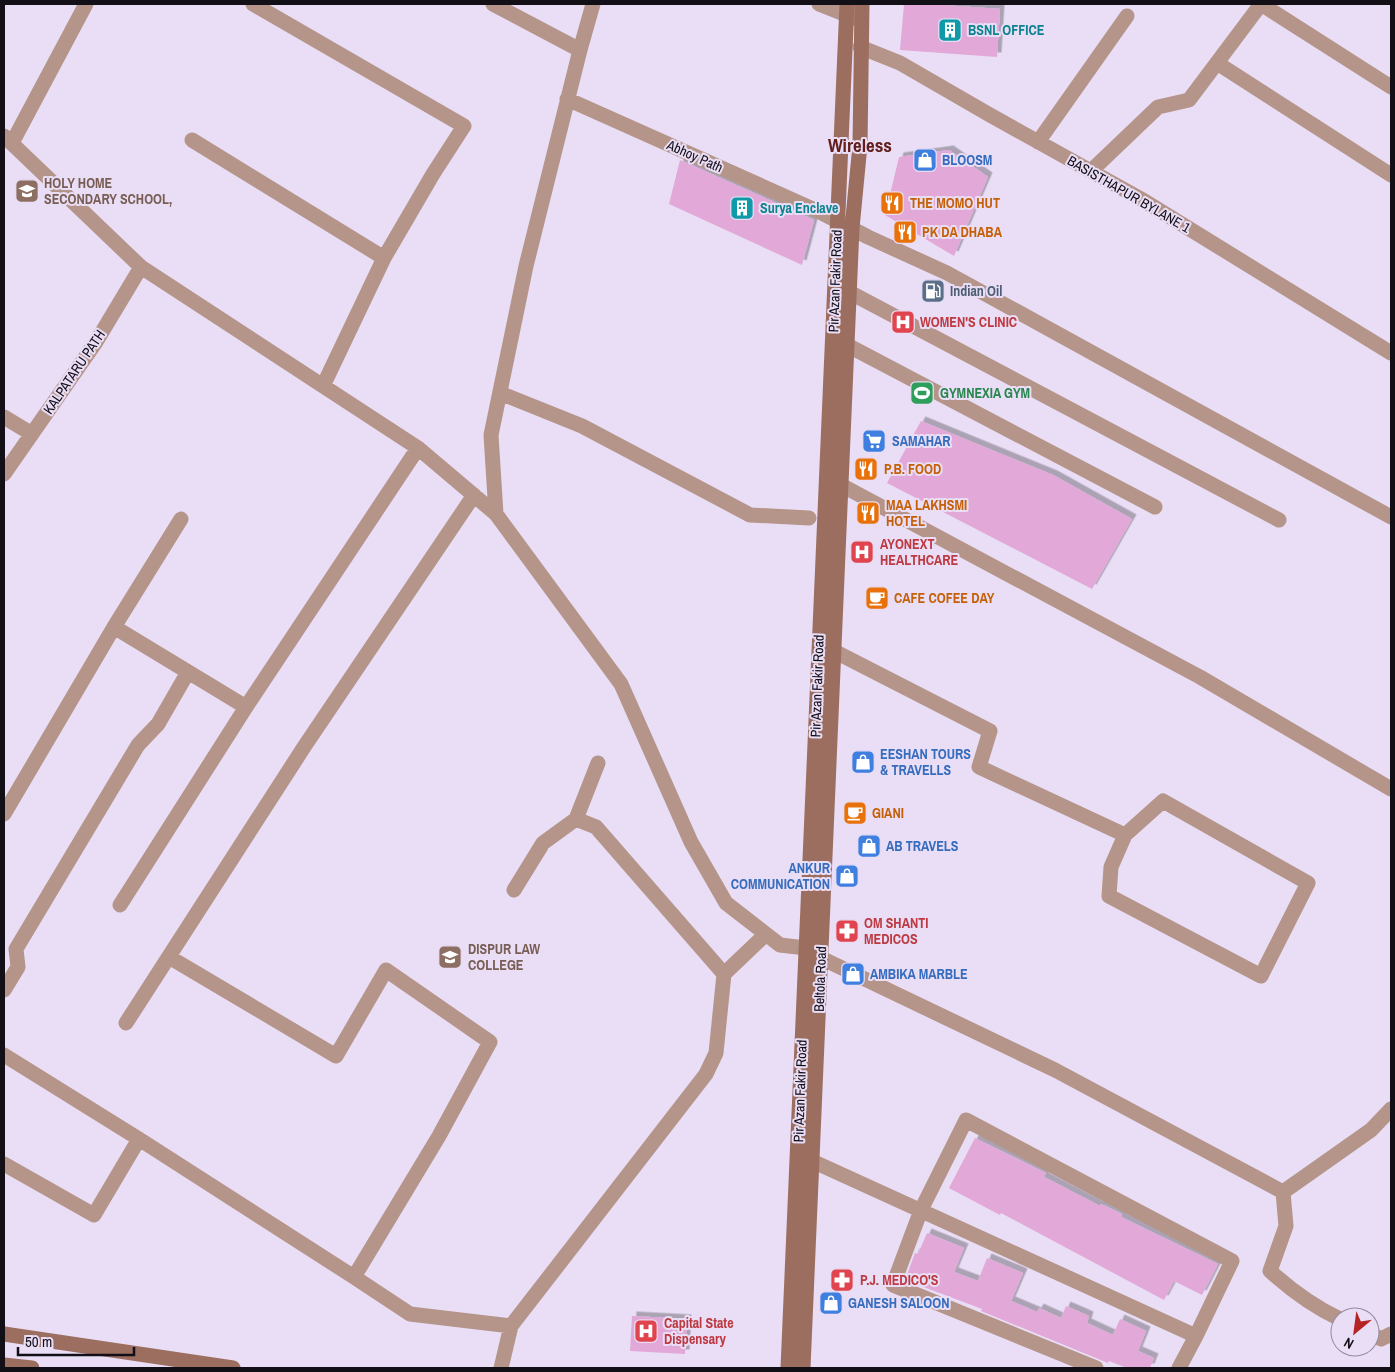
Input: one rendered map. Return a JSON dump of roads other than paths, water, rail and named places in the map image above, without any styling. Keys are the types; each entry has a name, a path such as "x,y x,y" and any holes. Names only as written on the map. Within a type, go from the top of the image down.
{"main road":[{"name":"Pir Azan Fakir Road","path":"834,650 852,228 860,145 862,4"},
{"name":"Pir Azan Fakir Road","path":"788,1368 846,10"},
{"name":"Beltola Road","path":"803,1368 834,650"},
{"path":"4,1334 233,1368"},
{"path":"4,1365 32,1368"}],"street":[{"path":"86,4 8,140 141,268 418,448 496,514 621,684 691,842 726,903 780,945 806,948"},
{"path":"253,4 464,126 384,258 323,386"},
{"path":"496,514 491,436 526,266 567,99 593,4"},
{"path":"819,4 846,10 861,21"},
{"path":"1091,171 1158,107 1189,100 1261,4 1391,87"},
{"path":"503,6 580,50"},
{"path":"1038,142 1128,16"},
{"name":"BASISTHAPUR BYLANE 1","path":"860,47 900,63 1141,199 1391,353"},
{"path":"1217,63 1391,175"},
{"name":"Abhoy Path","path":"567,99 822,213 947,273 1391,517"},
{"path":"192,140 384,258"},
{"name":"KALPATARU PATH","path":"4,474 96,342 141,268"},
{"path":"849,292 1279,520"},
{"path":"847,344 1155,507"},
{"path":"500,393 582,426 750,515 810,518"},
{"path":"4,417 32,434"},
{"path":"120,905 246,707 418,448"},
{"path":"841,485 1200,677 1391,789"},
{"path":"126,1023 304,747 474,495"},
{"path":"4,814 181,519"},
{"path":"114,628 246,707"},
{"path":"819,644 990,731 979,767 1125,835"},
{"path":"4,990 18,967 16,949 138,745 158,724 188,672"},
{"path":"514,890 543,843 576,819 598,763"},
{"path":"1163,801 1308,883 1261,976 1109,896 1111,866 1125,835 1163,801"},
{"path":"576,819 596,827 724,974"},
{"path":"502,1368 510,1326 706,1074 716,1053 724,974 766,934"},
{"path":"169,957 336,1056 386,970 490,1042 439,1136 354,1277"},
{"path":"821,958 1054,1070 1283,1192"},
{"path":"4,959 18,967"},
{"path":"4,1055 139,1138 410,1314 510,1326"},
{"path":"1283,1192 1371,1130 1391,1109"},
{"path":"1096,1368 893,1285 921,1210 966,1120 1232,1261 1179,1368"},
{"path":"4,1164 94,1215 139,1138"},
{"path":"812,1161 1196,1336"},
{"path":"1283,1192 1286,1226 1270,1271 1287,1286 1330,1315"}],"place":[{"name":"BSNL OFFICE","path":"950,30"},
{"name":"BLOOSM","path":"925,160"},
{"name":"HOLY HOME SECONDARY SCHOOL,","path":"27,191"},
{"name":"THE MOMO HUT","path":"892,203"},
{"name":"Surya Enclave","path":"742,208"},
{"name":"PK DA DHABA","path":"905,232"},
{"name":"Indian Oil","path":"933,291"},
{"name":"WOMEN'S CLINIC","path":"903,322"},
{"name":"GYMNEXIA GYM","path":"922,393"},
{"name":"SAMAHAR","path":"874,441"},
{"name":"P.B. FOOD","path":"866,469"},
{"name":"MAA LAKHSMI HOTEL","path":"868,513"},
{"name":"AYONEXT HEALTHCARE","path":"862,552"},
{"name":"CAFE COFEE DAY","path":"877,598"},
{"name":"EESHAN TOURS & TRAVELLS","path":"863,762"},
{"name":"GIANI","path":"855,813"},
{"name":"AB TRAVELS","path":"869,846"},
{"name":"ANKUR COMMUNICATION","path":"847,876"},
{"name":"OM SHANTI MEDICOS","path":"847,931"},
{"name":"DISPUR LAW COLLEGE","path":"450,957"},
{"name":"AMBIKA MARBLE","path":"853,974"},
{"name":"P.J. MEDICO'S","path":"842,1280"},
{"name":"GANESH SALOON","path":"831,1303"},
{"name":"Capital State Dispensary","path":"646,1331"}],"district":[{"name":"Wireless","path":"860,145"}]}
